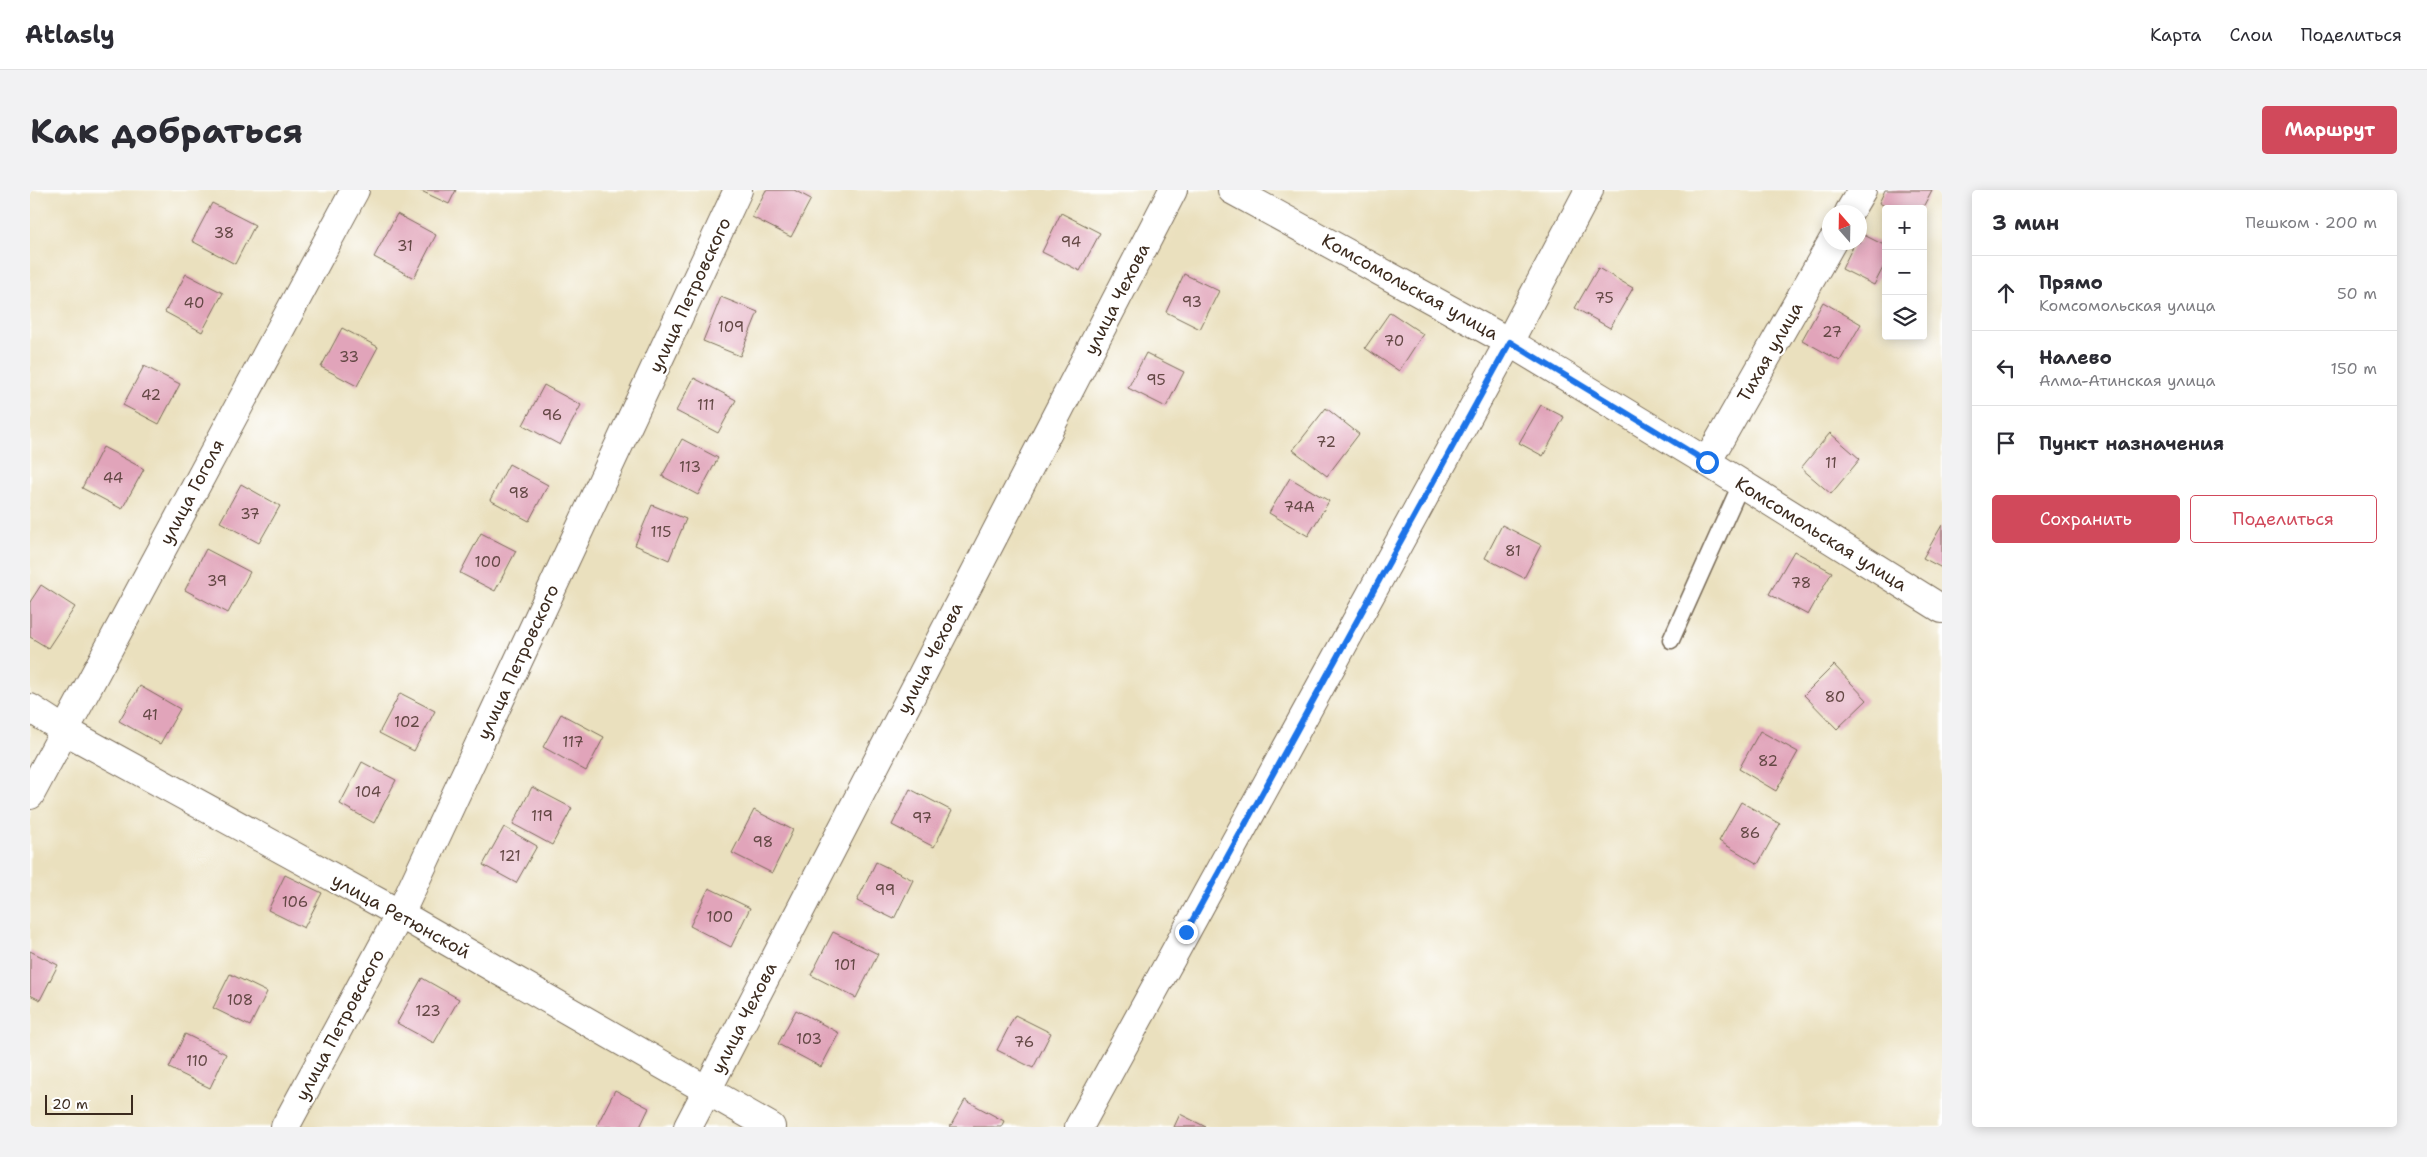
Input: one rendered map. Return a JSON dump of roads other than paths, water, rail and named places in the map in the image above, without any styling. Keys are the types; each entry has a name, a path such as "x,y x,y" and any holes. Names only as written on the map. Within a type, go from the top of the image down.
{"street":[{"name":"улица Гоголя","path":"30,795 355,190"},
{"name":"улица Петровского","path":"286,1127 400,914 738,190"},
{"name":"улица Чехова","path":"688,1127 1173,190"},
{"name":"Комсомольская улица","path":"1232,190 1510,342 1942,609"},
{"path":"1079,1127 1510,342 1589,190"},
{"path":"1853,205 1862,190"},
{"name":"Тихая улица","path":"1707,462 1827,250"},
{"name":"улица Ретюнской","path":"30,708 64,730 400,914 706,1092 771,1127"}],"lane":[{"path":"1672,640 1741,484"}]}
